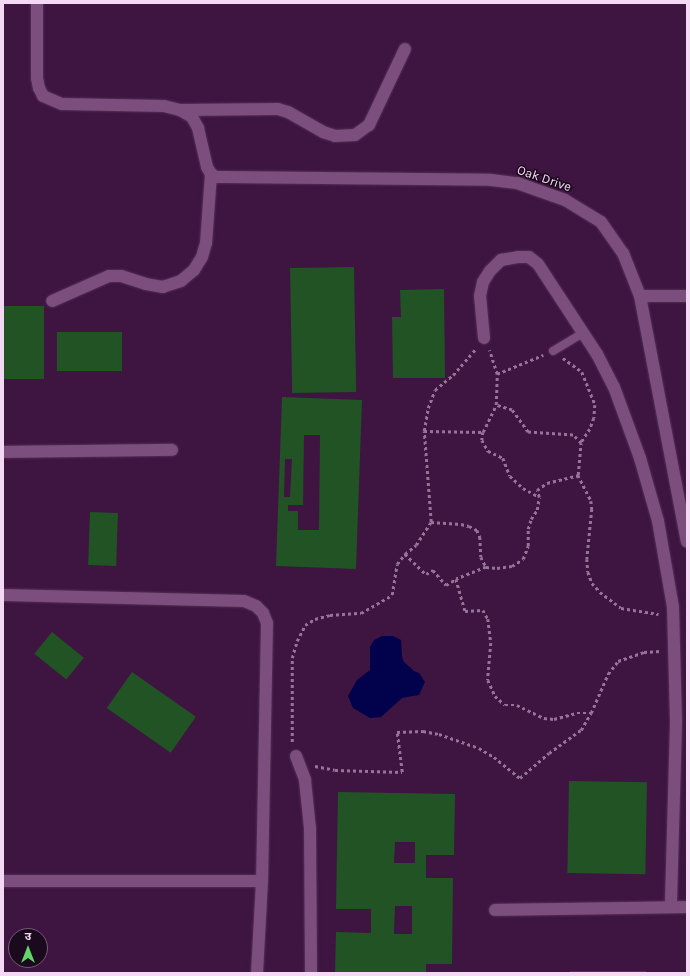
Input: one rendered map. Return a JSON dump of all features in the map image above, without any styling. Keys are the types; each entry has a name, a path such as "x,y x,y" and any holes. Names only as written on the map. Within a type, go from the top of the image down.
{"street":[{"path":"37,3 37,78 39,88 43,96 62,104 164,106 180,110 278,109 288,112 323,132 335,136 355,135 369,125 404,49"},
{"path":"52,301 109,276 121,276 146,284 163,287 181,282 194,270 202,257 206,242 211,174 207,167 198,128 192,117 180,110"},
{"name":"Oak Drive","path":"211,174 216,177 491,180 517,183 566,200 601,222 623,252 640,296 687,542"},
{"path":"484,338 480,296 483,282 490,271 501,260 529,257 538,264 597,354 614,388 640,458 658,521 672,607 676,723 671,907"},
{"path":"640,296 687,296"},
{"path":"3,452 172,450"},
{"path":"3,595 244,601 256,606 263,613 267,623 262,881 257,973"},
{"path":"296,756 305,780 310,828 312,973"},
{"path":"3,881 262,881"},
{"path":"495,910 687,907"}],"lane":[{"path":"553,351 583,333"}],"path":[{"path":"484,338 497,374 496,406 482,440 488,451 503,458 510,476 523,488 539,497"},
{"path":"484,338 465,362 435,390 428,408 424,431 431,522 416,545 405,554 397,564 392,595 361,613 330,615 315,619 305,626 297,641 292,658 292,748 296,756 305,763 335,770 402,772 397,732 422,731 440,734 479,748 494,757 520,778 549,753 581,730 591,713 608,674 618,661 644,652 665,651"},
{"path":"497,374 553,351 582,372 595,405 592,423 581,443 578,475 589,497 592,509 587,559 588,572 592,582 600,592 621,608 650,611 663,616"},
{"path":"496,406 512,410 528,432 573,435 581,443"},
{"path":"424,431 484,432"},
{"path":"405,554 426,574 433,570 446,584 486,567 497,568 512,566 523,559 528,546 528,529 537,510 539,497 537,490 547,483 578,475"},
{"path":"431,522 461,524 477,530 480,537 482,557 486,567"},
{"path":"456,579 465,611 483,610 488,620 491,655 488,680 495,696 505,704 517,705 544,718 554,719 577,713 591,713"}],"shaded area":[{"path":"382,636 393,636 401,640 402,657 404,662 414,671 419,673 425,682 419,695 402,698 381,717 370,718 353,708 348,696 357,680 370,670 370,647 374,640"}],"building":[{"path":"354,267 356,392 292,393 290,268"},
{"path":"444,289 445,378 393,378 392,317 401,317 400,290"},
{"path":"3,306 44,306 44,379 3,379"},
{"path":"57,332 122,332 122,371 57,371"},
{"path":"282,397 362,400 356,569 276,566","holes":["304,435 320,435 319,530 298,530 298,511 288,511 288,505 303,505","285,459 292,459 290,497 284,497"]},
{"path":"90,512 118,513 116,566 88,565"},
{"path":"52,632 84,658 66,680 34,654"},
{"path":"132,672 196,717 171,753 107,708"},
{"path":"569,781 647,782 645,874 567,873"},
{"path":"338,792 455,794 454,855 426,855 426,878 453,878 452,964 426,964 426,973 335,973 336,932 371,933 371,909 336,909","holes":["395,842 415,842 415,863 394,863","395,906 412,906 412,934 394,934"]},
{"path":"570,971 646,971 646,973 570,973"}]}
